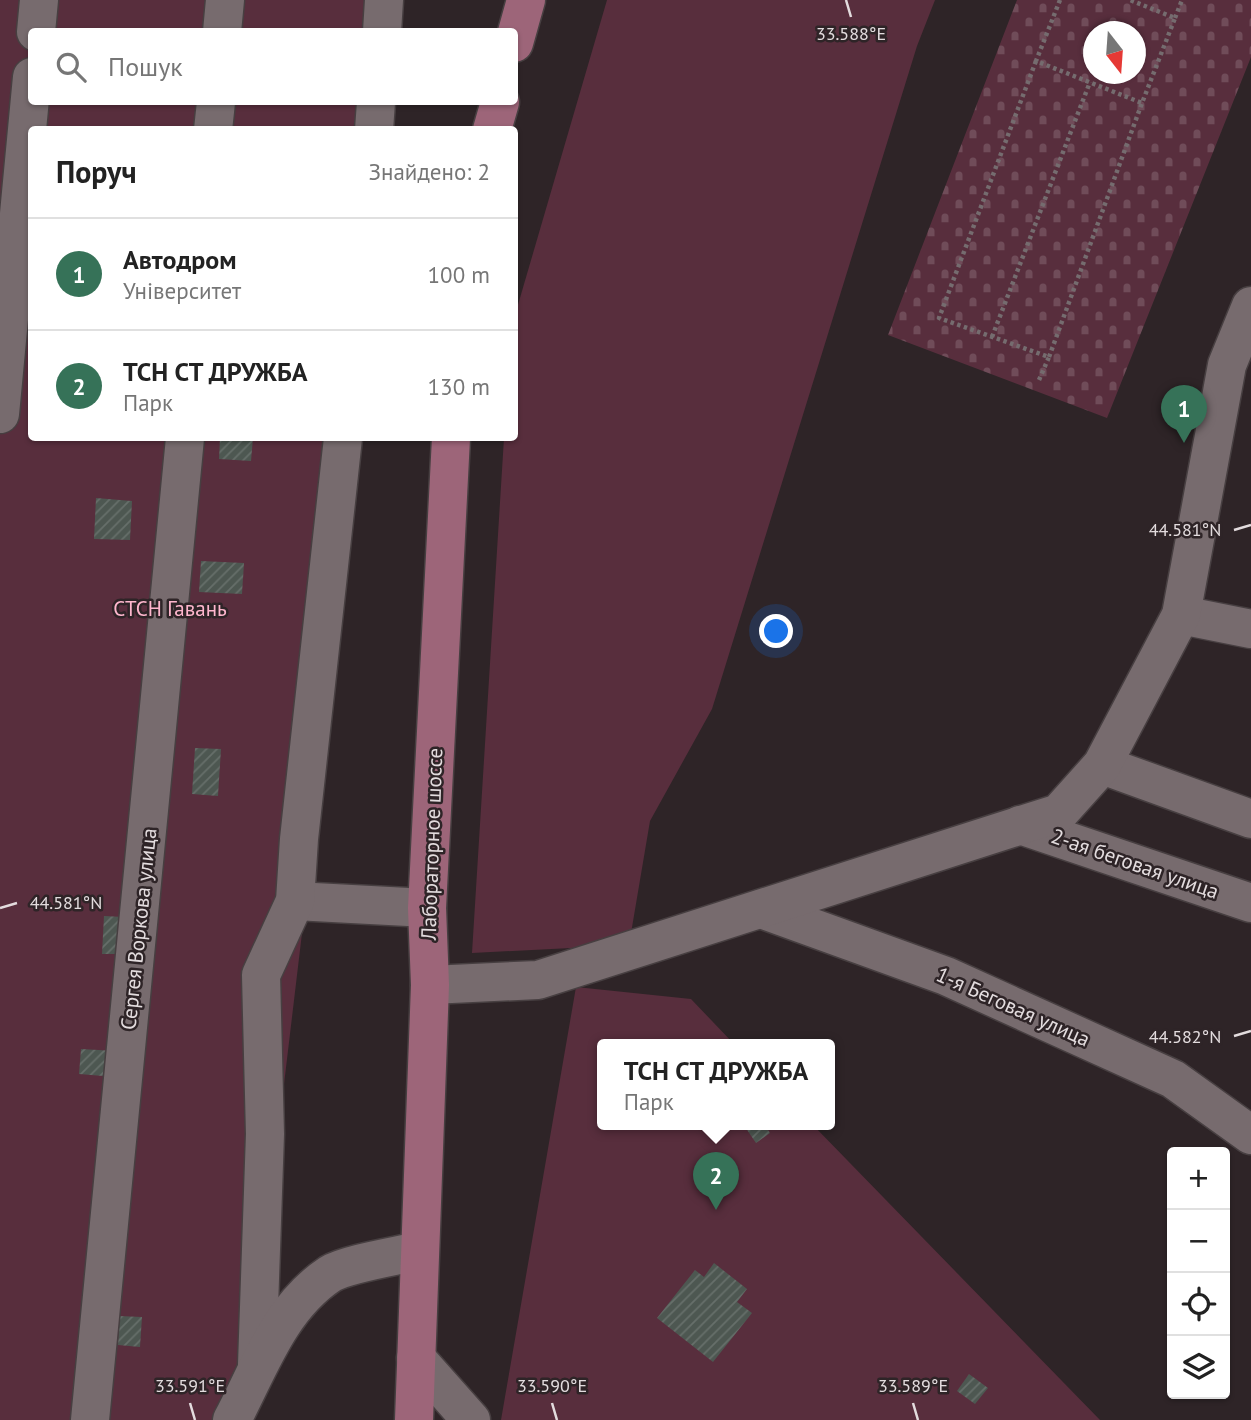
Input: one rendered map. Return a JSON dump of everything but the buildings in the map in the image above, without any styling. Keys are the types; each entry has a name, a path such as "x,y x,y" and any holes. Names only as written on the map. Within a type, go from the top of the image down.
{"main road":[{"path":"518,29 526,0"},
{"path":"493,126 499,105"},
{"name":"Лабораторное шоссе","path":"414,1420 418,1251 430,985 426,908 451,441"}],"street":[{"path":"36,28 38,0"},
{"path":"222,28 225,0"},
{"path":"382,28 384,0"},
{"path":"0,414 29,105"},
{"path":"213,126 216,105"},
{"path":"374,126 376,105"},
{"path":"430,985 538,981 1059,813 1102,765 1181,615 1227,365 1251,306"},
{"name":"Сергея Воркова улица","path":"90,1420 185,441"},
{"path":"257,1364 265,1135 261,975 295,901 299,839 343,441"},
{"path":"1181,615 1251,629"},
{"path":"1102,765 1250,818"},
{"name":"2-ая беговая улица","path":"1020,825 1251,903"},
{"path":"295,901 426,908"},
{"name":"1-я Беговая улица","path":"761,909 946,976 1174,1079 1251,1135"},
{"path":"232,1420 257,1364 299,1301 332,1273 418,1251"},
{"path":"416,1358 471,1420"}],"path":[{"path":"1049,357 939,318 1060,0"},
{"path":"1130,0 1175,18"},
{"path":"1039,380 1182,0"},
{"path":"1037,61 1083,79"},
{"path":"992,337 1089,84"},
{"path":"1095,84 1142,103"}],"green space":[{"name":"СТСН Гавань","path":"0,0 398,0 396,28 28,28 28,105 390,105 388,126 28,126 28,441 361,441 244,1420 0,1420"},
{"path":"607,0 935,0 917,46 712,709 650,821 629,945 472,953 504,441 518,441 518,305"},
{"path":"1017,0 1251,0 1251,57 1107,418 888,335"},
{"path":"576,987 691,999 729,1039 597,1039 597,1130 818,1130 1100,1420 501,1420"}],"place":[{"name":"Автодром","path":"1184,443"},
{"name":"ТСН СТ ДРУЖБА","path":"716,1210"}]}
